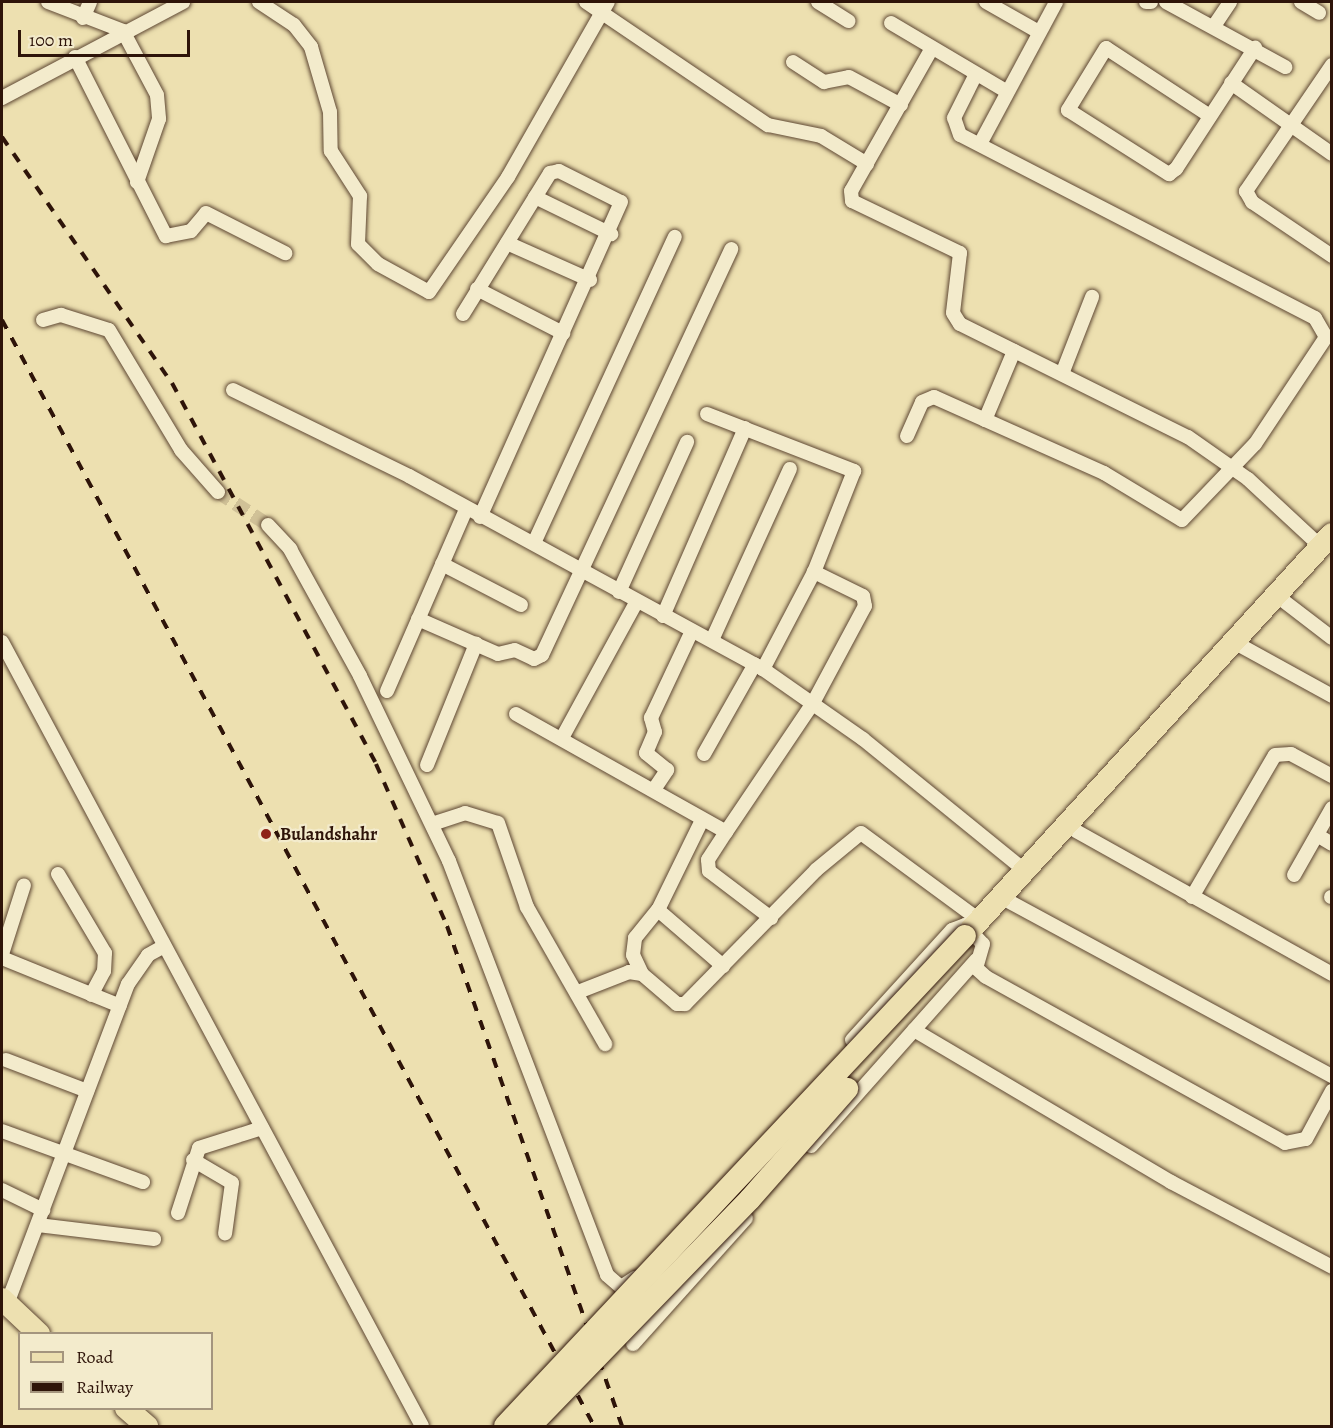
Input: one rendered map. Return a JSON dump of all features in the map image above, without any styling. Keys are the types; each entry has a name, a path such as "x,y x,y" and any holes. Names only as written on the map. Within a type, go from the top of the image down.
{"main road":[{"path":"505,1426 1010,902 1285,602 1328,544"},
{"path":"530,1426 750,1199 974,937 1024,870 1328,544"},
{"path":"4,1302 37,1332"},
{"path":"128,1410 147,1426"}],"street":[{"path":"48,2 83,18 123,31 161,106 137,182"},
{"path":"83,18 90,2"},
{"path":"2,98 123,31 183,2"},
{"path":"259,2 294,25 311,47 330,112 332,151 360,196 358,244 378,264 429,292 508,177 605,8"},
{"path":"586,2 605,8 768,125 821,136 867,164"},
{"path":"818,2 848,21"},
{"path":"986,2 1039,32"},
{"path":"980,144 1006,91 1056,2"},
{"path":"1146,2 1151,2"},
{"path":"1166,2 1254,48 1285,67"},
{"path":"1214,27 1230,2"},
{"path":"1301,2 1318,13"},
{"path":"891,23 1006,91"},
{"path":"932,48 851,191 852,201 954,248 961,261 955,319 1014,351 1188,437 1234,468 1328,544"},
{"path":"1210,116 1106,48 1068,110 1169,174 1210,116 1254,48"},
{"path":"75,57 137,182 168,237 191,231 206,213 285,253"},
{"path":"794,62 824,82 849,77 901,105"},
{"path":"1332,65 1247,184 1247,196 1332,256"},
{"path":"907,436 930,396 1104,473 1176,520 1187,517 1234,468 1323,348 1323,326 1114,210 960,135 953,124 976,74"},
{"path":"1231,83 1332,154"},
{"path":"463,314 535,197 555,171 617,199 622,208 611,234 563,333 480,517"},
{"path":"535,197 611,234"},
{"path":"534,543 675,237"},
{"path":"507,243 590,280"},
{"path":"418,618 498,654 515,650 538,658 583,572 731,249"},
{"path":"477,290 563,333"},
{"path":"1062,374 1092,297"},
{"path":"43,320 71,316 109,330 181,450 218,492"},
{"path":"985,420 1014,351"},
{"path":"233,390 534,543 637,602 759,667 813,702 1024,870"},
{"path":"704,754 759,667 814,572 854,471 707,414"},
{"path":"663,616 745,428"},
{"path":"619,592 687,442"},
{"path":"712,640 790,469"},
{"path":"387,691 466,509"},
{"path":"268,525 296,559 432,824 607,1275 621,1287 672,1244 952,930 974,937"},
{"path":"442,564 521,605"},
{"path":"771,918 709,871 708,860 813,702 866,601 814,572"},
{"path":"562,738 637,602"},
{"path":"1285,602 1332,638"},
{"path":"655,788 667,770 646,753 656,732 651,718 692,631"},
{"path":"2,642 423,1426"},
{"path":"427,765 476,644"},
{"path":"1243,647 1332,696"},
{"path":"516,714 655,788 702,820 726,832"},
{"path":"1192,897 1275,755 1290,753 1332,776"},
{"path":"1294,875 1332,808"},
{"path":"432,824 465,813 498,823 527,907 606,1044"},
{"path":"702,820 658,910 633,946 642,974 682,1005 861,833 974,937 980,973 1024,1000 1285,1143 1306,1139 1332,1091"},
{"path":"1076,831 1332,974"},
{"path":"1317,835 1332,844"},
{"path":"58,874 105,953 104,971 91,995"},
{"path":"24,885 2,952 91,995 120,1006"},
{"path":"1010,902 1332,1076"},
{"path":"658,910 723,966"},
{"path":"633,1344 914,1030 974,937"},
{"path":"4,1302 38,1225 87,1091 136,968 164,946"},
{"path":"578,992 613,976 642,974"},
{"path":"914,1030 1171,1182 1332,1267"},
{"path":"6,1060 87,1091"},
{"path":"178,1213 193,1160 208,1143 262,1128"},
{"path":"2,1131 143,1182"},
{"path":"193,1160 232,1183 225,1234"},
{"path":"2,1190 43,1210"},
{"path":"38,1225 154,1239"}],"tunnel":[{"path":"218,492 268,525"}],"railway":[{"path":"2,137 172,383 376,764 447,926 622,1426"},
{"path":"2,320 594,1426"}],"place":[{"name":"Bulandshahr","path":"266,834"}]}
